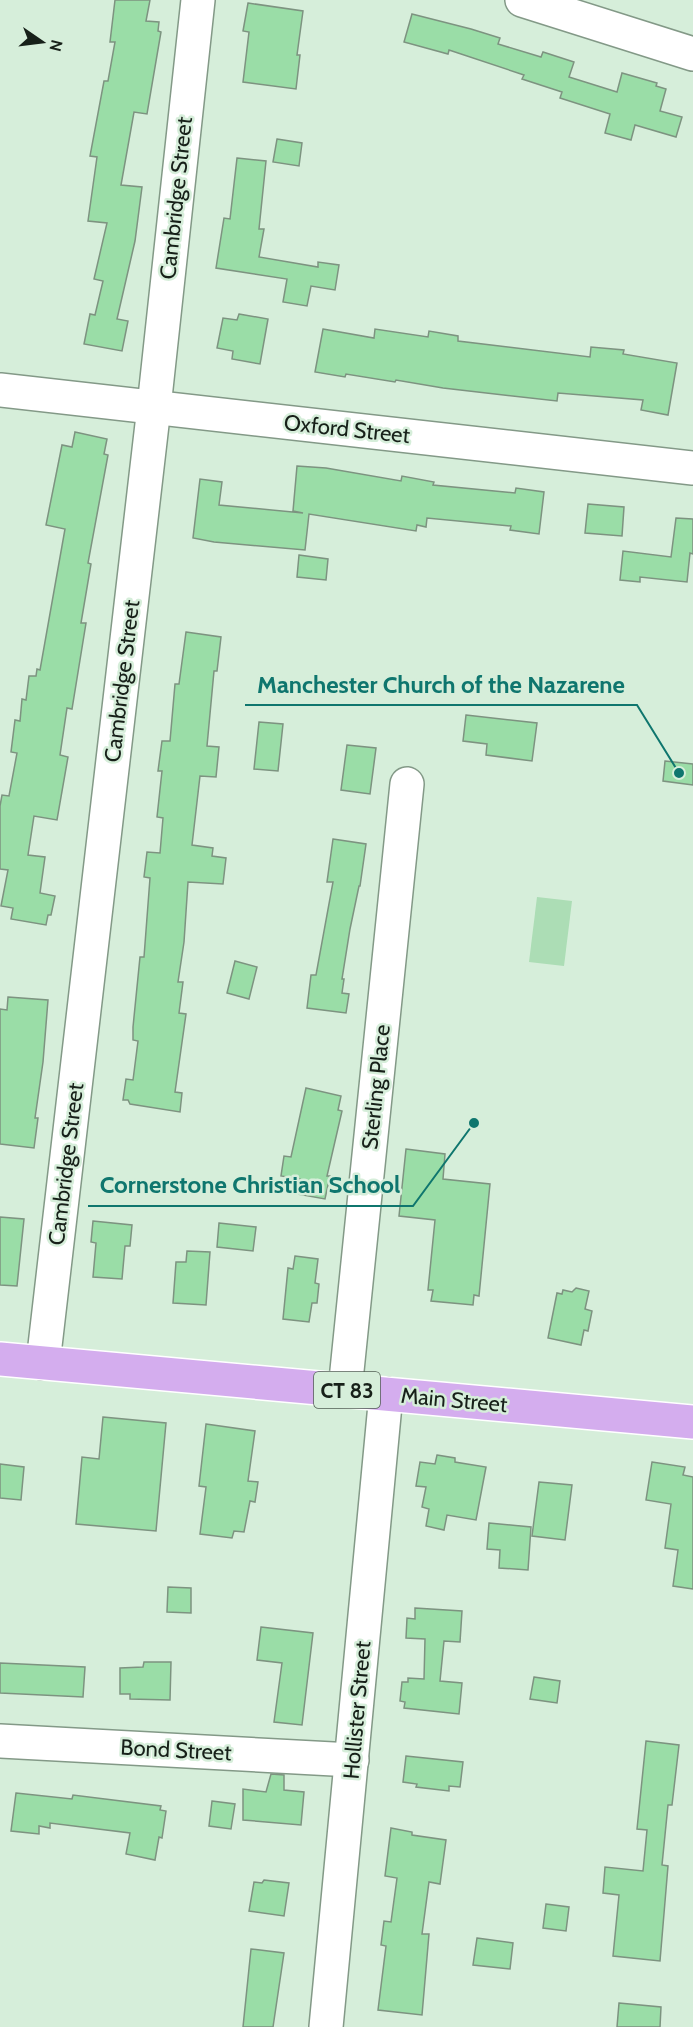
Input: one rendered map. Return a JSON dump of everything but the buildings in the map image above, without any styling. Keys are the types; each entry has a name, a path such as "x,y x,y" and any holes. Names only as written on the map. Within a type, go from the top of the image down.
{"main road":[{"name":"Main Street","path":"0,1359 693,1422"}],"street":[{"name":"Cambridge Street","path":"43,1362 154,407 198,0"},
{"path":"522,0 693,54"},
{"name":"Oxford Street","path":"0,390 693,468"},
{"name":"Sterling Place","path":"345,1390 407,784"},
{"name":"Hollister Street","path":"326,2027 386,1394"},
{"name":"Bond Street","path":"0,1741 352,1760"}],"green space":[{"path":"537,897 572,901 564,966 529,962"}],"place":[{"name":"Manchester Church of the Nazarene","path":"679,773"},
{"name":"Cornerstone Christian School","path":"474,1123"}]}
